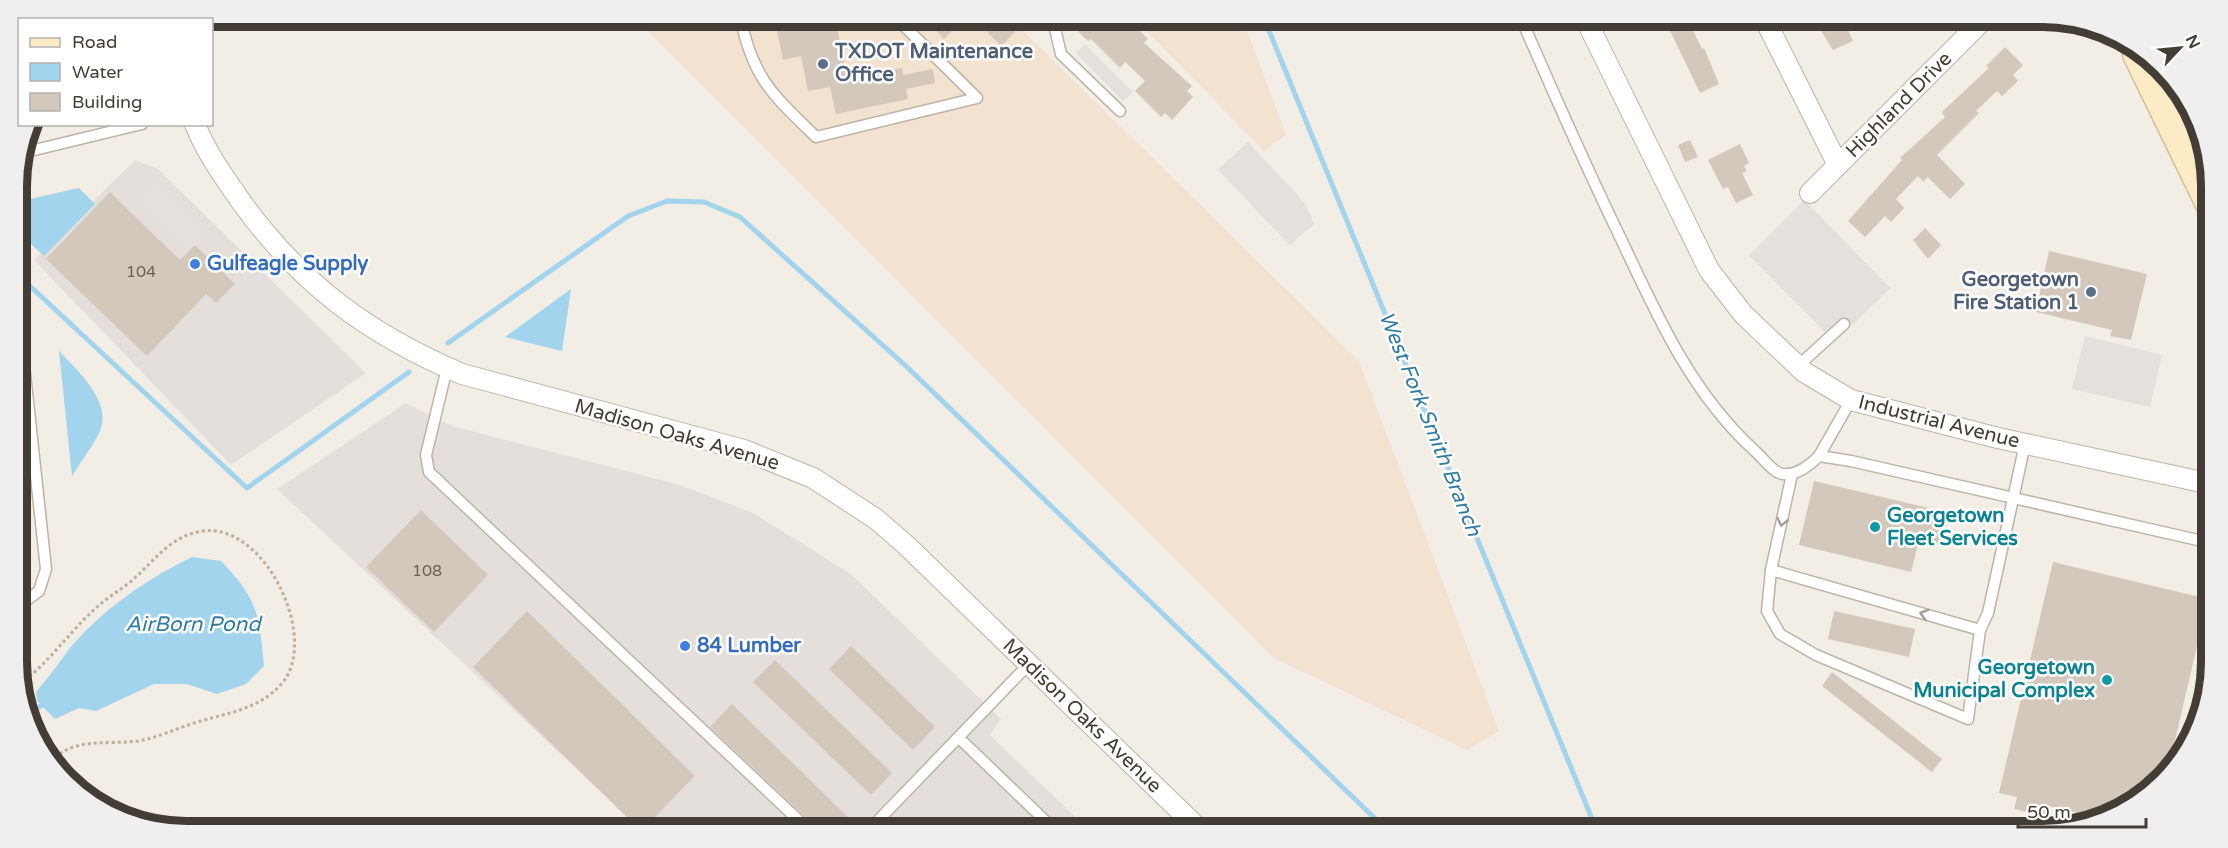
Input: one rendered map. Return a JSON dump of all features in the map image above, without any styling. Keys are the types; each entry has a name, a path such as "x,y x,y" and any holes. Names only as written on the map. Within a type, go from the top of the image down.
{"main road":[{"path":"2141,62 2201,185"}],"street":[{"name":"Industrial Avenue","path":"1589,27 1709,270 1743,314 1798,366 1851,400 2025,444 2201,482"},
{"path":"1769,27 1838,165"},
{"name":"Highland Drive","path":"1810,193 1976,27"},
{"name":"Madison Oaks Avenue","path":"196,126 234,191 287,260 336,304 367,326 447,368 498,386 744,450 813,478 846,497 891,532 1191,821"}],"lane":[{"path":"743,27 754,67 777,99 816,137 977,98 905,27"},
{"path":"1055,27 1061,54 1120,111"},
{"path":"1525,27 1573,139 1669,340 1695,380 1742,439 1778,472 1792,474 1809,466 1818,456 1851,400"},
{"path":"31,151 134,126"},
{"path":"1798,366 1844,324"},
{"path":"447,368 426,455 429,472 799,821"},
{"path":"27,392 46,569 39,591 27,600"},
{"path":"1792,474 1771,570 1767,611 1780,634 1816,655 1968,718 1980,630 1988,613 2025,444"},
{"path":"1818,456 1851,461 2201,541"},
{"path":"1771,570 1980,630"},
{"path":"878,821 1029,664"},
{"path":"959,738 1046,821"}],"path":[{"path":"28,676 98,606 137,576 172,542 189,534 205,531 235,538 262,559 275,574 283,592 291,621 293,653 291,668 284,681 271,694 254,706 144,740 72,746 58,756"}],"shaded area":[{"path":"644,27 1019,27 1359,361 1499,731 1467,750 1274,658"},
{"path":"1143,27 1246,27 1286,135 1264,151"},
{"path":"1085,44 1133,92 1123,101 1076,53"},
{"path":"1248,142 1304,202 1314,224 1290,245 1218,170"},
{"path":"135,160 158,169 366,373 231,465 34,260"},
{"path":"159,181 207,228 186,250 138,202"},
{"path":"1804,200 1890,288 1835,342 1749,255"},
{"path":"2085,336 2162,355 2150,407 2072,389"},
{"name":"84 Lumber","path":"406,403 452,426 680,485 753,513 851,574 1001,719 990,735 1080,821 632,821 277,489"}],"water":[{"path":"79,188 95,204 44,256 27,240 27,200"},
{"path":"571,289 562,351 505,337"},
{"path":"59,351 91,387 101,409 103,420 97,437 72,476"},
{"name":"AirBorn Pond","path":"192,557 221,561 243,586 255,608 264,666 246,684 217,694 187,684 154,684 96,711 79,708 55,719 37,701 36,692 70,648 97,620 126,596"}],"building":[{"name":"TXDOT Maintenance Office","path":"776,27 837,27 847,79 902,68 903,75 933,69 935,83 906,89 908,99 836,114 830,87 808,91 801,56 783,60"},
{"path":"933,27 956,27 944,39"},
{"path":"983,27 1010,27 1015,32 1001,46"},
{"path":"1074,27 1136,27 1148,39 1144,43 1192,86 1187,91 1193,97 1172,120 1165,113 1161,117 1135,91 1145,81 1125,62 1120,68 1091,39 1088,41"},
{"path":"1668,27 1691,27 1702,49 1704,48 1719,84 1700,93"},
{"path":"1819,27 1847,27 1853,41 1833,50"},
{"path":"2005,47 2023,65 2013,75 2018,81 2002,96 1997,91 1976,111 1979,113 1937,155 1965,184 1950,199 1928,177 1923,182 1918,176 1896,199 1904,208 1891,222 1885,216 1865,237 1848,221 1902,160 1900,158 1945,117 1942,112 1989,68 1986,66"},
{"path":"1690,140 1698,157 1685,162 1678,145"},
{"path":"1740,144 1749,163 1744,166 1747,171 1742,173 1753,195 1736,203 1728,187 1723,189 1708,160"},
{"path":"110,192 180,260 195,245 235,284 216,303 206,294 147,356 46,259"},
{"path":"1925,228 1941,245 1928,259 1913,240"},
{"name":"Georgetown Fire Station 1","path":"2049,251 2147,274 2131,340 2110,336 2112,330 2036,312"},
{"name":"Georgetown Fleet Services","path":"1814,481 1950,513 1942,546 1919,540 1911,572 1799,545"},
{"path":"421,510 488,575 434,632 366,567"},
{"name":"Georgetown Municipal Complex","path":"2053,562 2201,597 2201,629 2172,753 2154,774 2122,800 2087,815 2048,806 2045,816 2014,809 2017,797 1999,793"},
{"path":"527,611 695,776 651,821 631,821 473,667"},
{"path":"1834,611 1915,629 1909,657 1828,639"},
{"path":"851,646 935,727 913,750 829,669"},
{"path":"775,660 892,773 871,795 753,682"},
{"path":"1832,672 1942,759 1932,772 1822,686"},
{"path":"732,704 848,817 844,821 810,821 710,727"}],"waterway":[{"name":"West Fork Smith Branch","path":"1268,27 1593,821"},
{"path":"448,343 628,216 667,201 704,202 740,217 907,367 1378,821"},
{"path":"27,283 247,488 409,372"},
{"path":"34,710 48,702"}],"place":[{"name":"TXDOT Maintenance Office","path":"823,64"},
{"name":"Gulfeagle Supply","path":"195,264"},
{"name":"Georgetown Fire Station 1","path":"2091,292"},
{"name":"Georgetown Fleet Services","path":"1875,527"},
{"name":"84 Lumber","path":"685,646"},
{"name":"Georgetown Municipal Complex","path":"2107,680"}]}
